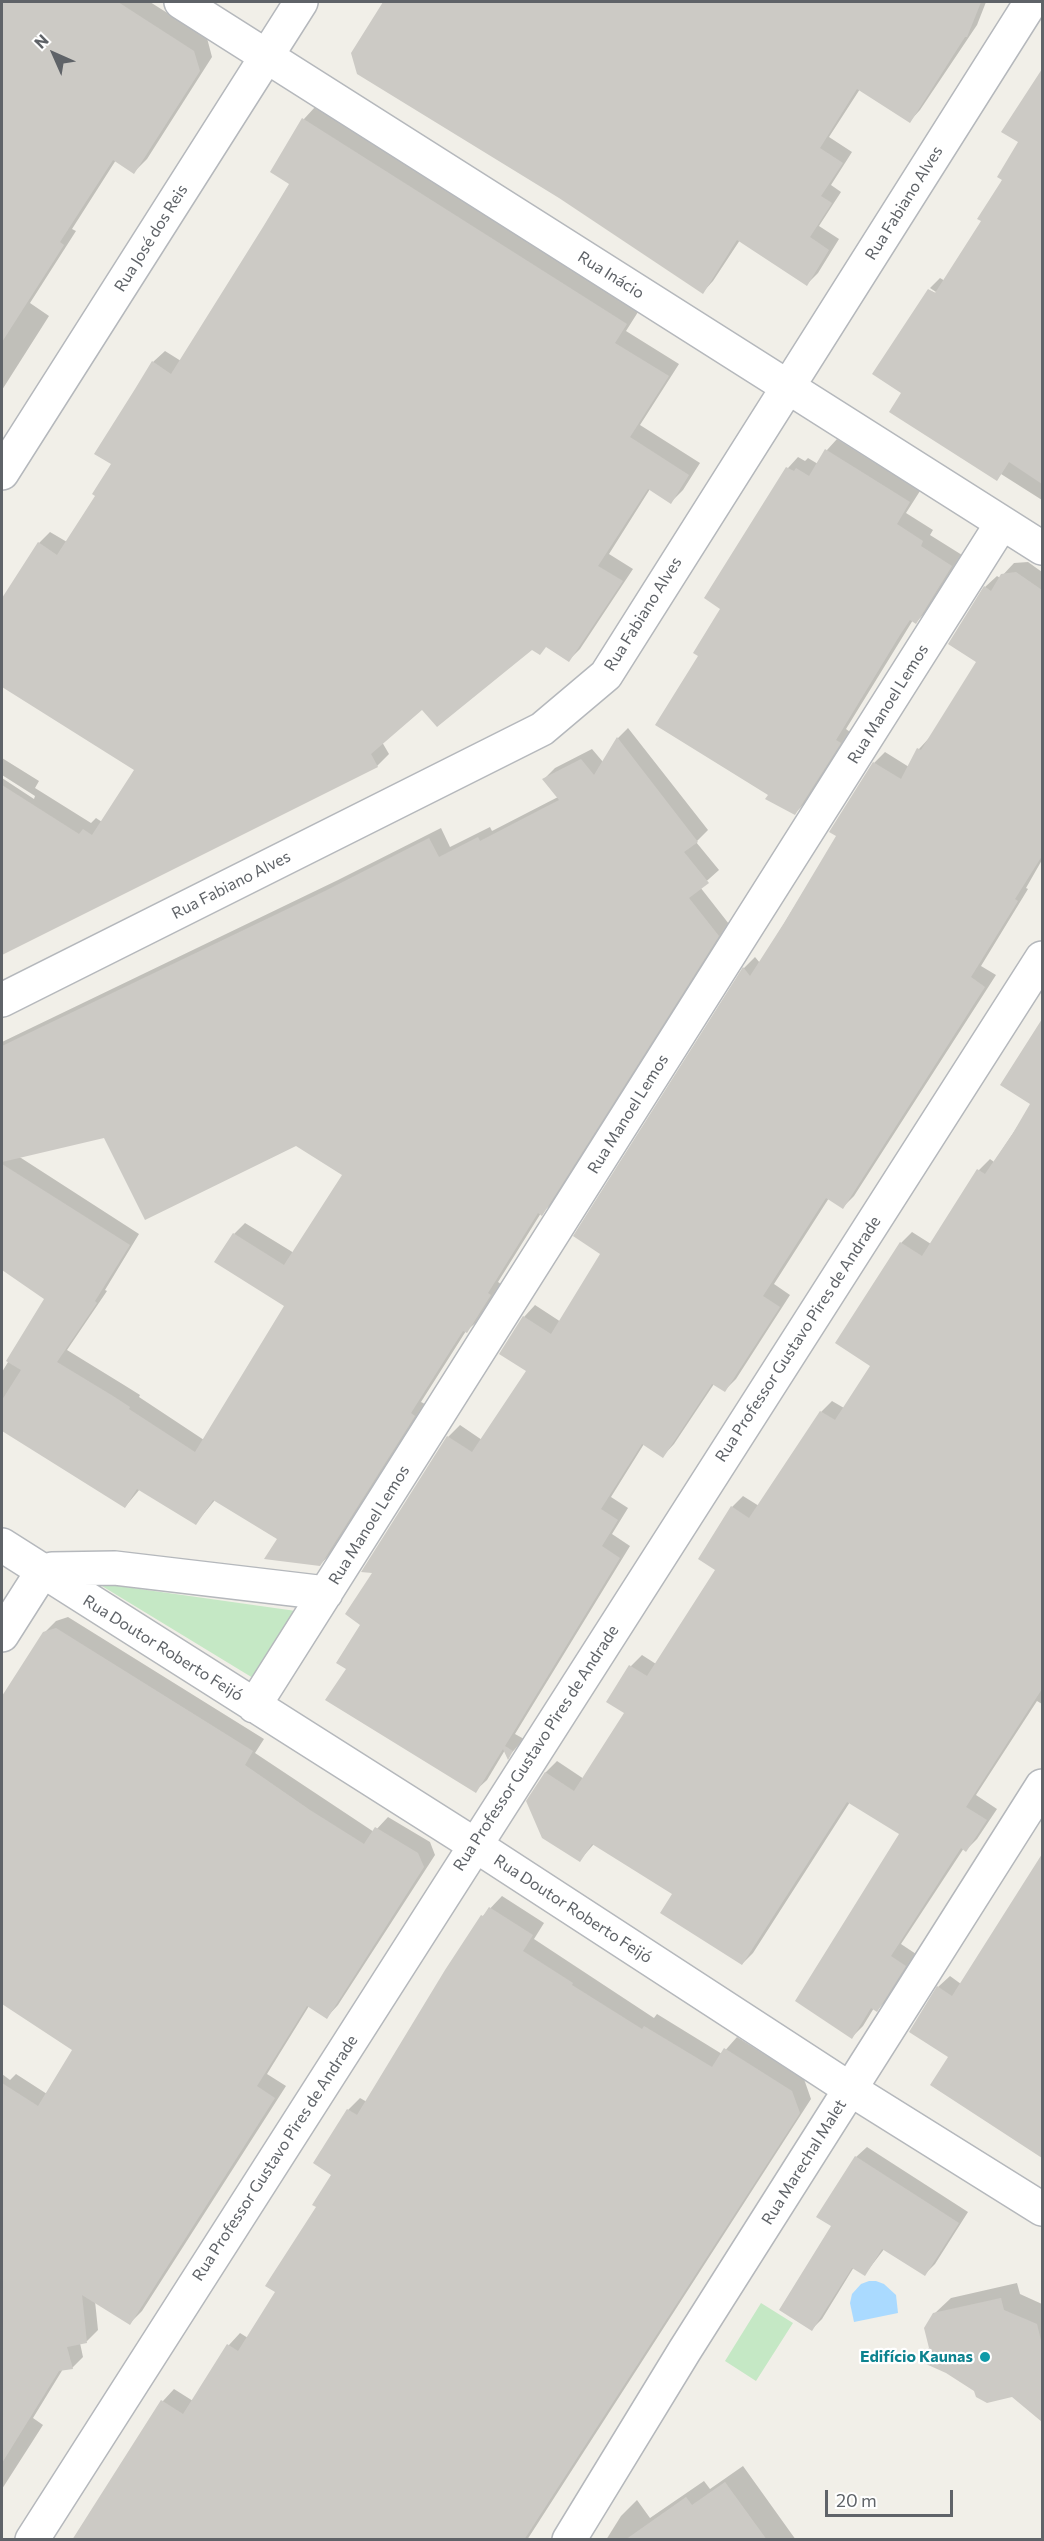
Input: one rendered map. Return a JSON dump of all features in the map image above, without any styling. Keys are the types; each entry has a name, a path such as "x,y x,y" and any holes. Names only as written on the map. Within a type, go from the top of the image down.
{"street":[{"name":"Rua Inácio","path":"181,2 1042,548"},
{"name":"Rua José dos Reis","path":"2,473 301,2"},
{"name":"Rua Fabiano Alves","path":"2,1000 542,729 606,675 788,387 1021,9"},
{"name":"Rua Manoel Lemos","path":"254,1706 1002,523"},
{"name":"Rua Professor Gustavo Pires de Andrade","path":"32,2540 1042,958"},
{"name":"Rua Doutor Roberto Feijó","path":"2,1545 475,1845 850,2089 1042,2209"},
{"name":"Rua Doutor Roberto Feijó","path":"42,1572 79,1567 115,1568 326,1593"},
{"path":"2,1635 42,1572"},
{"name":"Rua Marechal Malet","path":"569,2540 1042,1786"}],"green space":[{"path":"97,1583 296,1611 253,1678"},
{"path":"761,2303 793,2323 756,2381 725,2361"}],"water":[{"path":"869,2281 884,2284 896,2295 898,2313 854,2322 850,2303 852,2294 861,2284"}],"building":[{"path":"2,2 118,2 194,51 200,71 134,174 113,160 60,242 64,245 2,342"},
{"path":"383,2 981,2 967,37 910,123 857,89 820,148 843,163 821,196 832,203 810,237 829,250 807,286 737,240 703,294 559,198 357,74 351,53"},
{"path":"1042,69 1042,484 1009,462 997,481 889,412 901,393 872,374 928,289 935,293 981,221 977,219 1002,180 997,177 1018,142 1001,132"},
{"path":"302,118 627,324 615,343 669,376 630,437 689,475 671,504 648,489 598,566 623,581 569,662 546,647 540,655 532,650 437,727 422,710 371,754 378,767 2,955 2,785 79,834 83,829 92,835 134,770 2,687 2,598 38,542 57,555 95,496 92,494 111,464 94,454 152,361 171,374 263,227 289,184 270,172"},
{"path":"825,449 910,502 897,524 923,541 921,546 952,566 916,624 910,620 900,635 836,740 841,743 795,815 765,799 768,795 655,725 698,656 693,653 720,609 704,598 786,467 794,471 796,468 809,476"},
{"path":"1016,572 1042,590 1042,856 1015,899 1018,901 971,977 985,987 843,1209 826,1198 763,1296 780,1307 725,1392 712,1384 663,1458 642,1444 601,1509 618,1520 602,1546 620,1558 505,1746 513,1751 508,1760 503,1749 476,1793 325,1700 346,1669 336,1663 360,1625 345,1614 372,1573 361,1572 447,1436 472,1452 526,1371 499,1354 523,1316 551,1334 600,1254 573,1236 743,967 750,976 784,923 836,836 829,832 873,762 901,779 917,748 921,750 976,662 948,644 984,586 991,591 1001,574"},
{"path":"617,737 698,842 684,852 709,883 689,898 719,936 542,1216 538,1213 488,1293 491,1295 467,1333 463,1331 411,1413 415,1416 320,1566 264,1559 277,1539 213,1500 196,1525 137,1489 125,1508 2,1431 2,1400 21,1370 6,1361 44,1299 2,1270 2,1164 130,1245 95,1301 97,1303 57,1362 130,1407 129,1409 195,1452 284,1306 214,1262 233,1233 284,1265 342,1175 296,1146 145,1220 104,1138 2,1162 2,1046 325,891 429,838 439,857 478,837 480,841 559,800 542,779 581,759 594,775"},
{"path":"1042,1019 1042,1689 966,1807 987,1820 966,1852 961,1848 891,1956 906,1966 877,2012 871,2008 852,2039 795,2001 899,1834 847,1802 742,1965 660,1913 672,1894 592,1844 580,1862 542,1838 526,1801 545,1772 574,1791 624,1713 606,1702 629,1665 647,1676 715,1570 698,1559 731,1506 749,1518 820,1411 835,1420 870,1366 835,1343 900,1242 922,1256 977,1169 985,1174 1013,1133 1030,1104 1000,1085"},
{"path":"56,1628 253,1751 245,1765 310,1810 364,1844 375,1827 418,1853 424,1867 327,2019 307,2006 257,2086 275,2098 130,2325 82,2295 87,2343 67,2347 73,2369 59,2371 2,2463 2,2083 38,2106 72,2050 2,2004 2,1696 43,1632"},
{"path":"1042,1854 1042,2158 930,2085 948,2057 909,2032 937,1986 952,1996"},
{"path":"489,1907 533,1935 523,1951 573,1983 572,1985 642,2029 644,2026 712,2067 724,2048 792,2091 800,2113 524,2540 72,2540 161,2400 183,2414 227,2344 238,2351 275,2292 265,2286 316,2207 312,2205 331,2175 313,2163 347,2109 357,2115 445,1970 481,1915 483,1916"},
{"path":"855,2156 959,2223 925,2276 882,2249 865,2276 852,2268 812,2331 779,2310 831,2226 816,2217"},
{"name":"Edifício Kaunas","path":"1001,2298 1004,2310 1037,2324 1042,2345 1042,2422 1012,2397 987,2403 976,2397 974,2391 946,2373 917,2360 929,2348 924,2328 933,2313"},
{"path":"725,2482 767,2540 625,2540 686,2497 692,2505"}],"place":[{"name":"Edifício Kaunas","path":"985,2357"}]}
